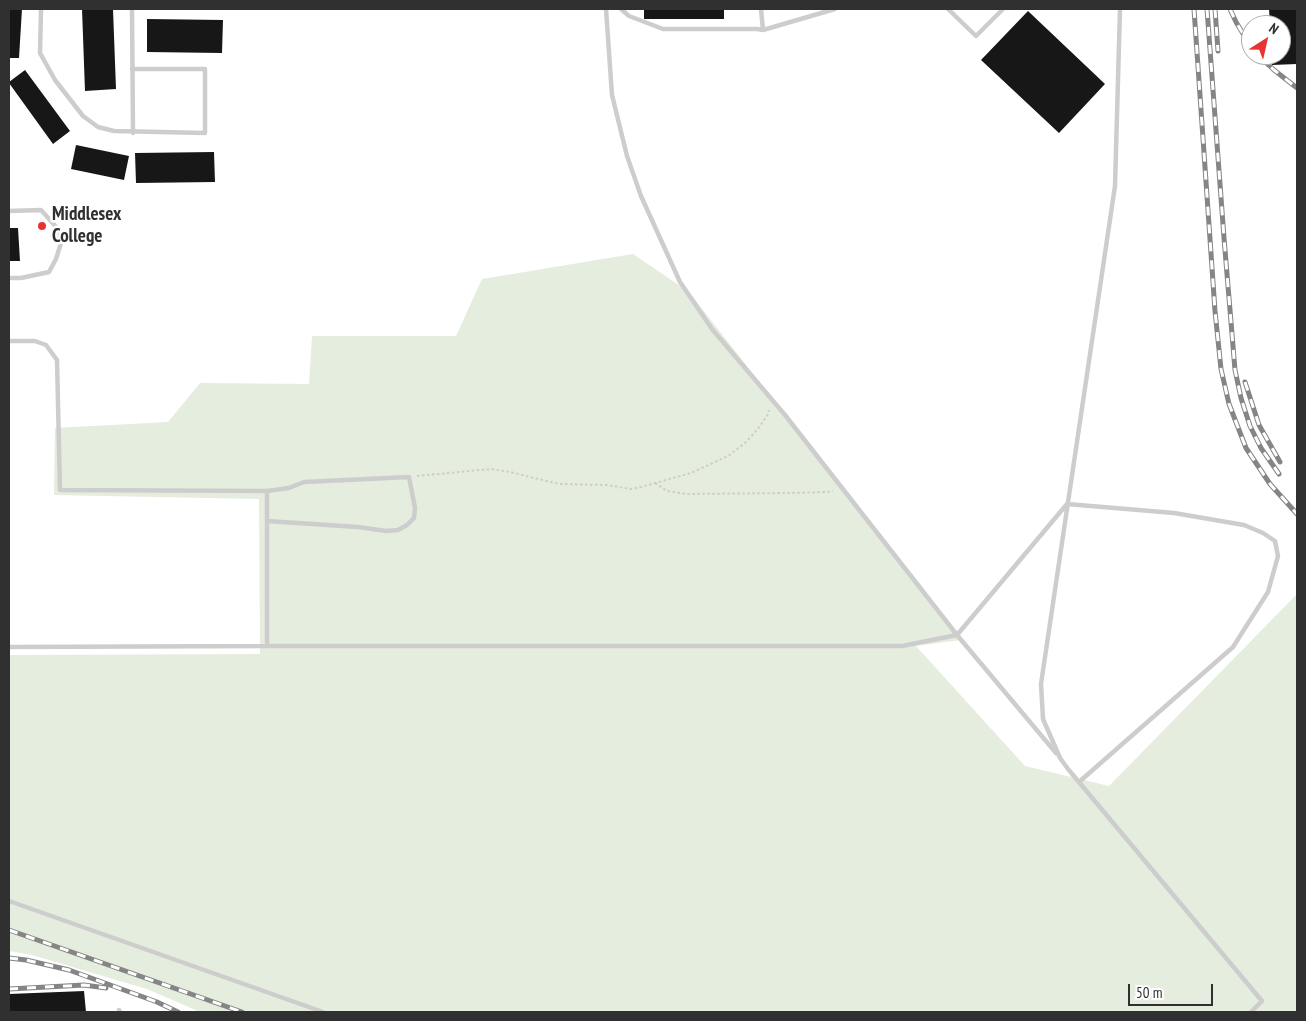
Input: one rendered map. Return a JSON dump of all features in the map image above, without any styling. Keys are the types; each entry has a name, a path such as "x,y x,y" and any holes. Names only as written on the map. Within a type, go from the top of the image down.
{"lane":[{"path":"40,9 40,52 55,80 84,116 98,127 133,133 205,133 205,69 132,68"},
{"path":"132,9 133,133"},
{"path":"606,9 612,95 627,156 641,196 680,282 712,329 773,400 957,635 1262,1001 1251,1012"},
{"path":"621,9 629,16 663,29 764,30 835,9"},
{"path":"761,9 764,30"},
{"path":"948,9 976,36 1003,9"},
{"path":"1060,758 1043,719 1040,684 1115,186 1120,9"},
{"path":"9,212 41,210 58,229 61,243 49,272 21,278 9,278"},
{"path":"9,341 35,341 46,345 57,360 60,490 267,491 289,488 304,482 409,477 414,518 408,525 398,530 386,531 358,527 267,521"},
{"path":"267,491 267,646"},
{"path":"9,647 902,646 957,635 1067,504"},
{"path":"1067,504 1174,513 1244,525 1263,533 1275,541 1278,556 1268,592 1233,647 1079,782"},
{"path":"9,901 323,1012"}],"path":[{"path":"409,477 491,469 560,484 607,485 631,489 691,472 728,456 745,443 757,430 767,416 773,400"},
{"path":"655,483 667,491 686,494 799,493 827,492 843,489"}],"shaded area":[{"path":"633,254 689,292 961,640 916,646 1025,766 1109,786 1297,594 1297,1012 200,1012 147,989 32,955 9,951 10,655 260,654 259,499 54,495 55,428 168,422 200,383 309,384 312,336 456,336 482,279"}],"building":[{"path":"9,9 22,9 19,58 9,58"},
{"path":"82,9 113,9 116,89 85,91"},
{"path":"644,9 724,9 724,19 644,19"},
{"path":"1269,9 1297,9 1297,64 1291,64 1291,15 1269,15"},
{"path":"1028,11 1105,84 1059,133 981,60"},
{"path":"147,19 223,20 222,53 147,52"},
{"path":"25,70 70,131 53,144 9,83"},
{"path":"76,145 129,156 124,180 71,169"},
{"path":"214,152 215,182 136,183 135,153"},
{"path":"9,228 18,228 20,261 9,261"},
{"path":"84,991 86,1012 9,1012 9,994"}],"railway":[{"path":"1194,9 1215,311 1221,369 1229,404 1246,448 1270,484 1297,514"},
{"path":"1207,9 1235,370 1250,426 1261,448 1279,474"},
{"path":"1215,9 1218,51"},
{"path":"1230,9 1241,30"},
{"path":"1269,65 1297,88"},
{"path":"1245,382 1259,425 1280,462"},
{"path":"9,930 242,1012"},
{"path":"9,958 69,970 157,1002 178,1012"},
{"path":"9,989 84,985 106,988"}],"place":[{"name":"Middlesex College","path":"42,226"}]}
